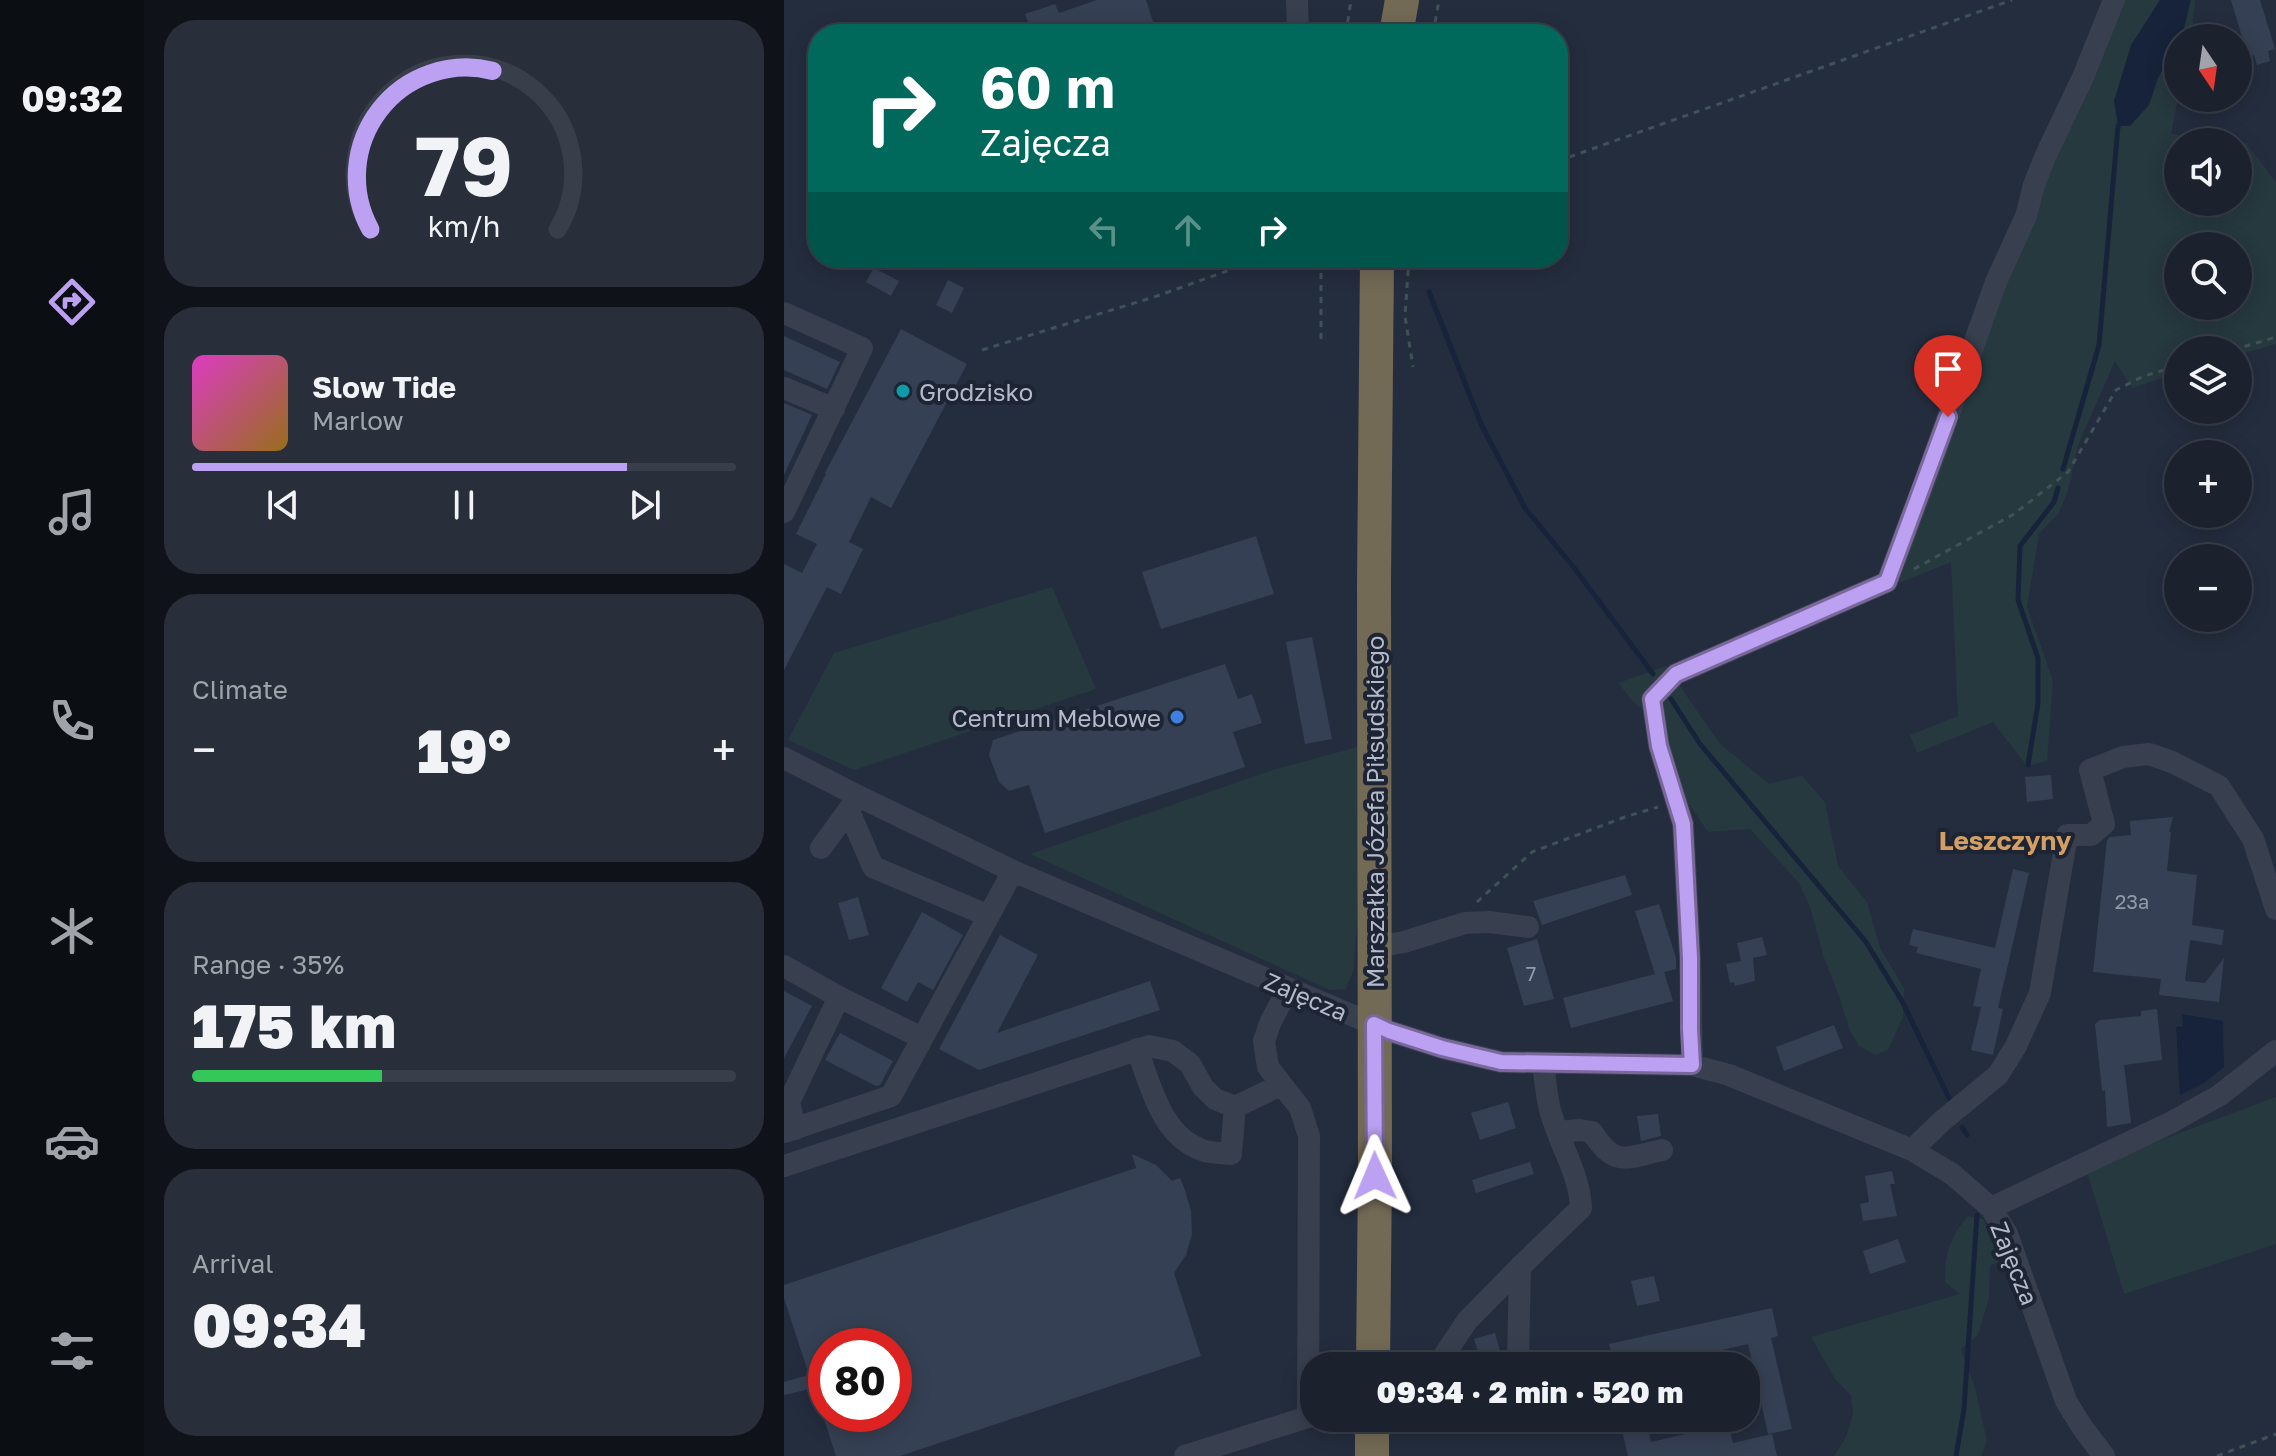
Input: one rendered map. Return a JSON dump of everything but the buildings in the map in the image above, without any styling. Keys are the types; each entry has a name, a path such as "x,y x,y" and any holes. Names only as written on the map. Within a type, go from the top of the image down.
{"highway":[{"path":"1391,0 1393,24"},
{"path":"1396,24 1402,0"},
{"name":"Marszałka Józefa Piłsudskiego","path":"1373,1352 1377,268"},
{"path":"1372,1432 1372,1456"}],"street":[{"path":"1297,0 1298,24"},
{"path":"1692,1065 1683,824 1659,746 1652,699 1676,674 1887,582 1996,282 2026,216 2045,157 2083,77 2114,0"},
{"path":"784,313 862,348 784,512"},
{"path":"784,388 834,409"},
{"path":"1912,1150 1998,1075 2018,1041 2040,993 2067,835 2091,835 2104,824 2090,770 2123,757 2149,754 2219,786 2253,839 2276,909"},
{"name":"Zajęcza","path":"784,758 853,804 1389,1031 1501,1062 1692,1065 1729,1075 1912,1150 1952,1174 1991,1208 2007,1234 2066,1401 2104,1456"},
{"path":"821,848 853,804"},
{"path":"853,804 873,867 989,916"},
{"path":"839,997 789,1102 790,1130 891,1096 1013,871"},
{"path":"1375,947 1404,942 1465,923 1489,922 1528,927"},
{"path":"784,966 922,1038"},
{"path":"1185,1456 1308,1417 1309,1136 1300,1108 1268,1067 1264,1041 1288,989"},
{"path":"784,1166 1149,1046 1173,1051 1190,1064 1203,1087 1215,1099 1235,1107 1281,1085"},
{"path":"1137,1049 1163,1117 1181,1139 1205,1151 1231,1154 1235,1107"},
{"path":"1991,1208 2170,1123 2220,1095 2276,1051"},
{"path":"1446,1352 1467,1321 1581,1208 1578,1183 1549,1107 1543,1063"},
{"path":"1558,1132 1592,1132 1607,1153 1618,1159 1662,1150"},
{"path":"1518,1352 1520,1267"}],"path":[{"path":"1347,24 1351,0"},
{"path":"1435,24 1439,0"},
{"path":"1568,157 2012,0"},
{"path":"982,350 1154,297 1236,268"},
{"path":"1321,268 1321,339"},
{"path":"1408,268 1405,316 1413,367"},
{"path":"2252,344 2276,337"},
{"path":"1887,582 2014,514 2068,472 2116,390 2164,370"},
{"path":"1451,927 1532,852 1676,801"},
{"path":"2217,1456 2276,1434"}],"shaded area":[{"path":"2121,0 2195,0 2192,24 2164,24 2164,112 2175,112 2172,128 2164,128 2164,216 2252,216 2252,151 2276,182 2276,344 2252,351 2252,336 2164,336 2164,378 2132,388 2115,361 2078,445 2068,491 2058,514 2039,534 2027,607 2053,681 2047,761 2027,766 1993,722 1917,753 1910,735 1958,716 1951,562 1899,583 1896,572 2040,195"},
{"path":"1052,587 1096,689 854,770 788,740 834,653"},
{"path":"1666,666 1720,744 1769,784 1802,776 1825,802 1838,866 1867,902 1880,948 1904,988 1903,1017 1888,1050 1875,1055 1859,1046 1850,1031 1810,907 1799,883 1750,829 1708,832 1690,805 1670,797 1651,717 1618,683"},
{"path":"1357,747 1359,881 1354,969 1346,989 1330,990 1030,854 1273,770"},
{"path":"2276,1097 2276,1244 2124,1294 2086,1168"},
{"path":"1968,1216 1983,1219 2005,1260 1990,1265 1989,1298 1978,1335 1961,1349 1975,1388 1987,1441 1981,1456 1834,1456 1846,1437 1853,1414 1851,1395 1835,1379 1811,1337 1960,1294 1945,1282 1946,1263 1952,1239"}],"water":[{"path":"2160,0 2191,0 2185,24 2164,24 2164,67 2149,105 2130,126 2118,126 2114,101 2131,45"},
{"path":"2182,1014 2223,1021 2224,1067 2204,1083 2180,1095 2176,1027 2183,1026"}],"waterway":[{"path":"2063,469 2099,345 2118,126 2121,121"},
{"path":"1429,292 1482,426 1525,508 1653,674"},
{"path":"2028,765 2038,703 2038,658 2018,600 2020,546 2054,502 2058,488"},
{"path":"1671,699 1700,744 1866,942 1903,1003 1949,1098"},
{"path":"1962,1127 1967,1135"},
{"path":"1956,1456 1964,1409 1977,1215"}],"place":[{"name":"Grodzisko","path":"903,391"},
{"name":"Centrum Meblowe","path":"1177,717"}],"district":[{"name":"Leszczyny","path":"2005,840"}],"route":[{"path":"1375,1176 1374,1024 1442,1048 1501,1062 1692,1065 1683,824 1659,746 1652,699 1676,674 1887,582 1948,417"}]}
